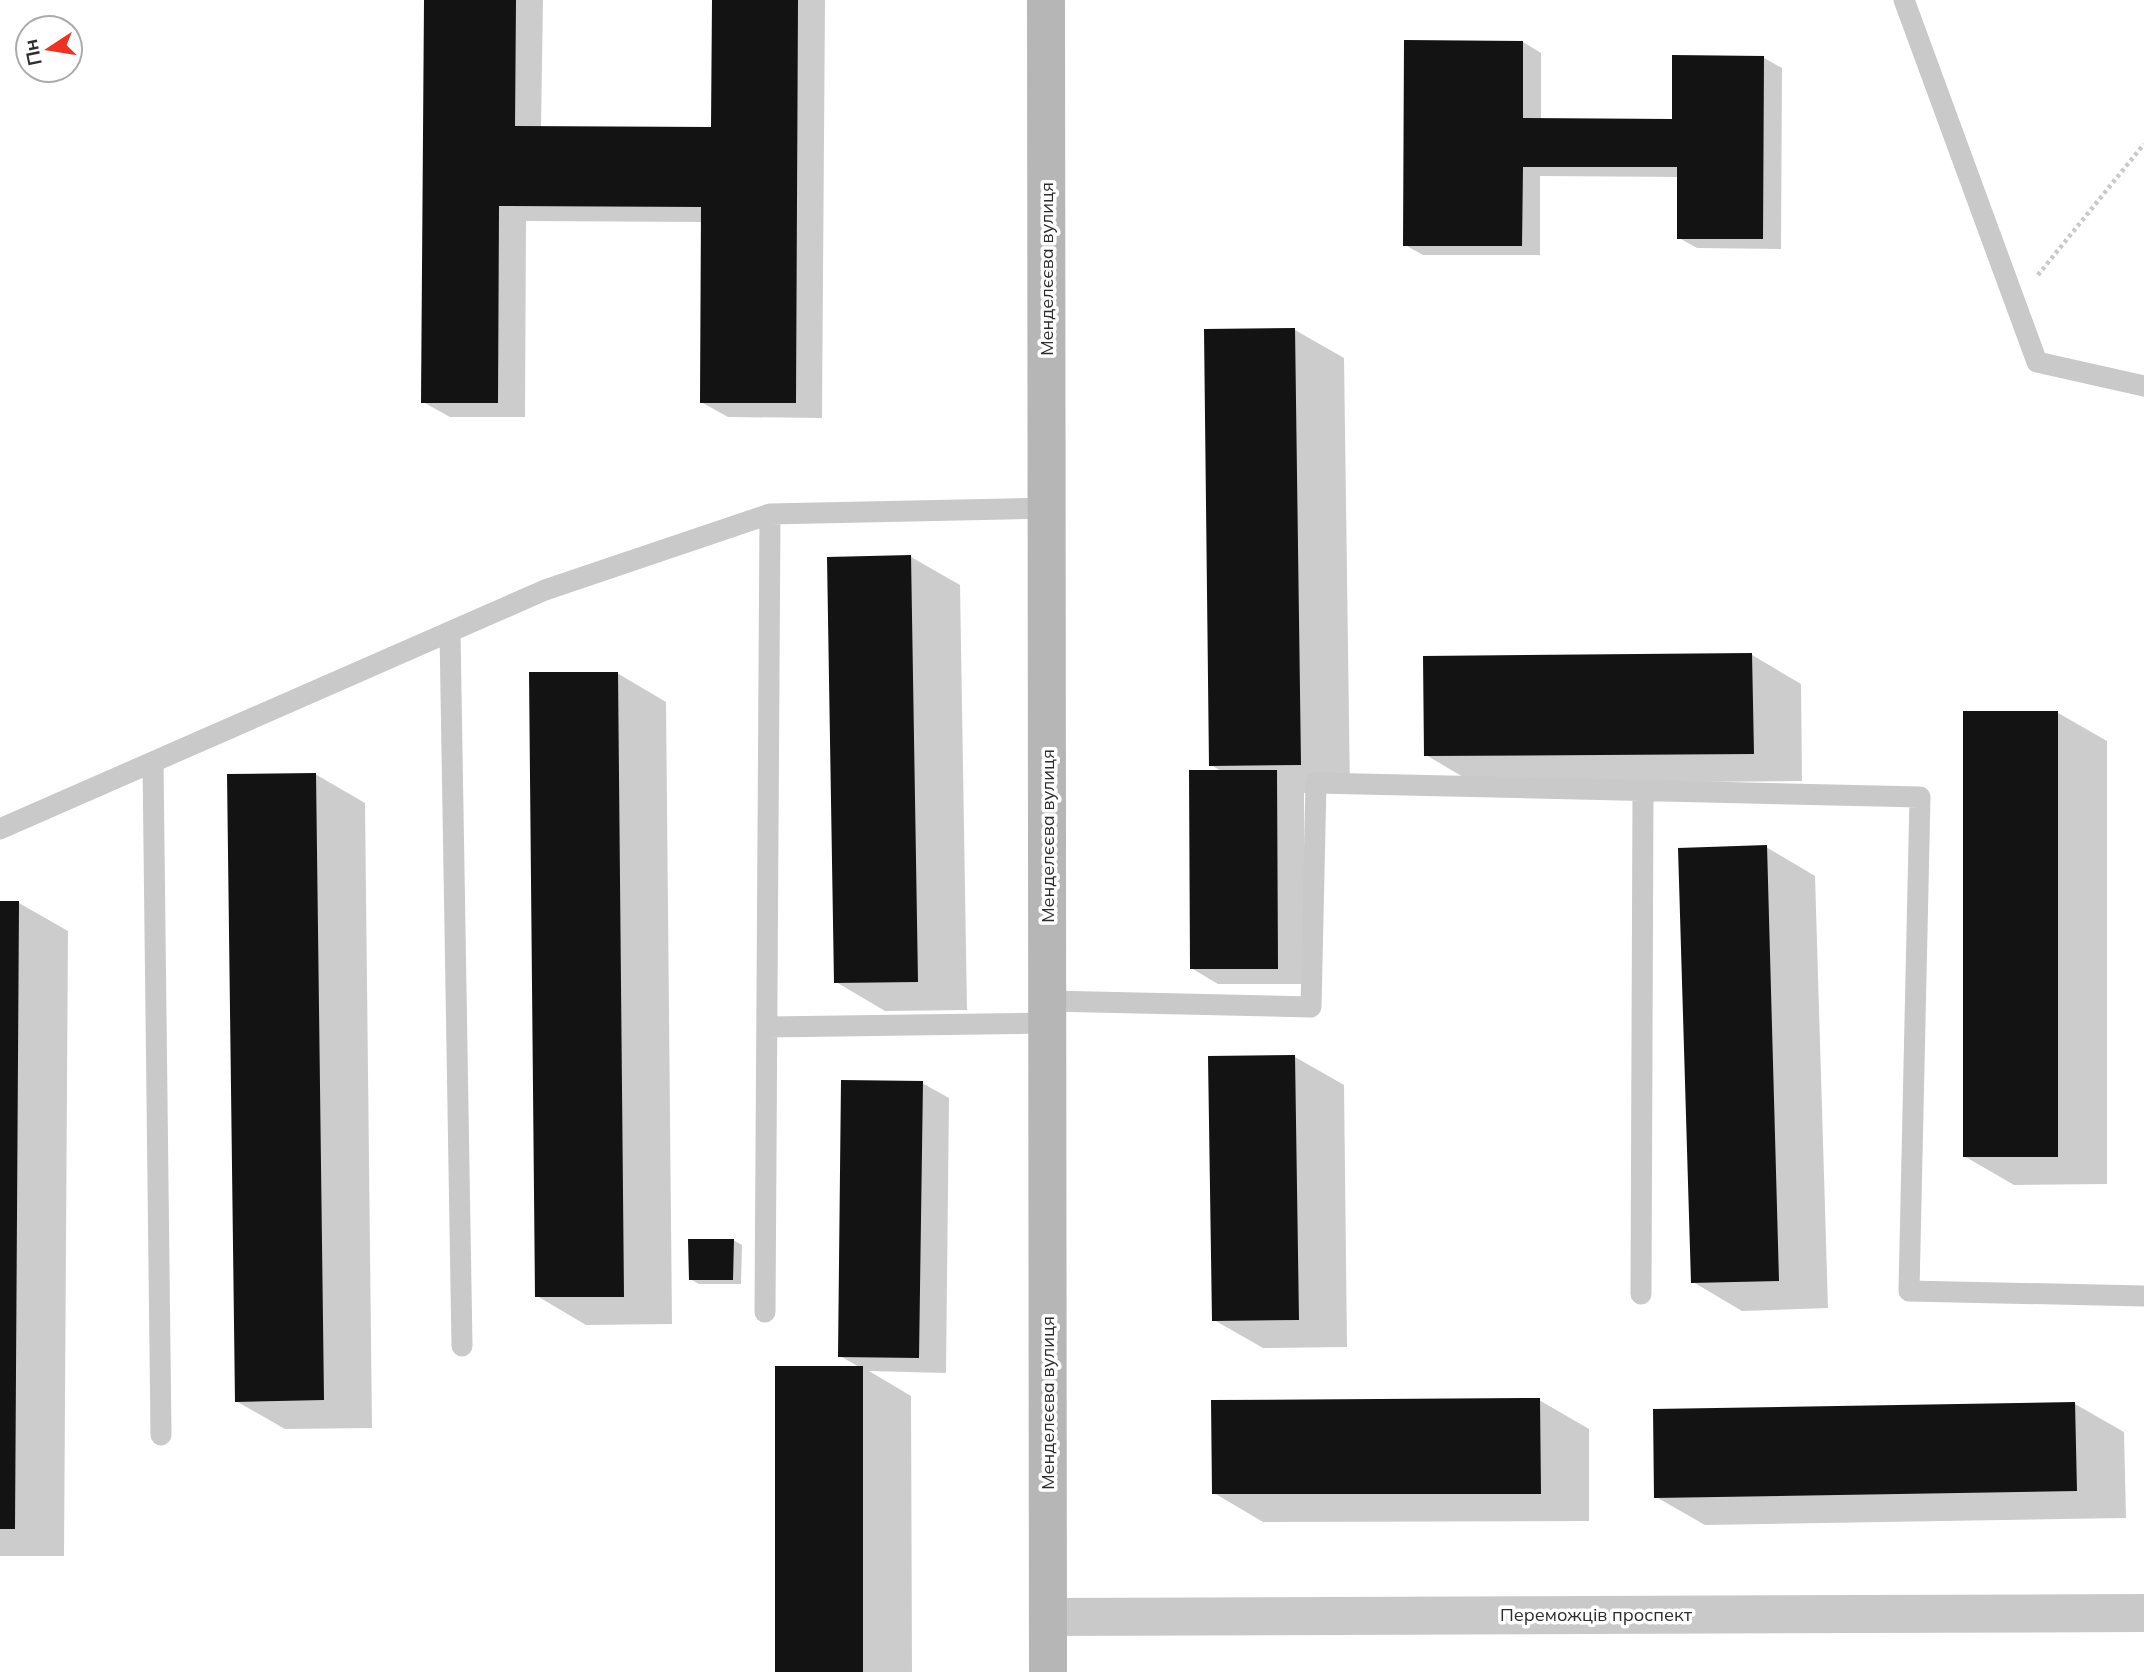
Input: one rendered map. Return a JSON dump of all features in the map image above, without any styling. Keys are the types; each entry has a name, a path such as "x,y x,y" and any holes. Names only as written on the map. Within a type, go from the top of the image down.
{"street":[{"name":"Менделєєва вулиця","path":"1046,0 1048,1672"},
{"name":"Переможців проспект","path":"1049,1617 2144,1613"}],"lane":[{"path":"1904,0 2037,362 2144,386"},
{"path":"0,829 545,590 770,514 1048,508"},
{"path":"765,1312 770,514"},
{"path":"450,632 462,1346"},
{"path":"153,762 161,1435"},
{"path":"767,1027 1048,1012 1311,1007 1316,783 1920,797 1909,1291 2144,1296"},
{"path":"1641,1294 1643,790"}],"path":[{"path":"2015,302 2144,144"}],"building":[{"path":"424,0 516,0 515,126 711,127 712,0 798,0 796,403 700,403 701,207 499,206 498,403 421,403"},
{"path":"1404,40 1523,41 1523,118 1672,119 1672,55 1764,56 1763,239 1677,239 1677,167 1523,167 1522,246 1403,246"},
{"path":"1295,328 1301,765 1209,766 1204,329"},
{"path":"911,555 918,982 834,983 827,557"},
{"path":"1752,653 1754,754 1424,756 1423,656"},
{"path":"529,672 618,672 624,1297 535,1297"},
{"path":"1963,711 2058,711 2058,1157 1963,1157"},
{"path":"1189,770 1277,770 1278,969 1190,969"},
{"path":"316,773 324,1400 235,1402 227,774"},
{"path":"1767,845 1779,1281 1691,1283 1678,848"},
{"path":"0,901 19,901 15,1529 0,1529"},
{"path":"1295,1055 1299,1320 1212,1321 1208,1056"},
{"path":"841,1080 923,1081 919,1358 838,1357"},
{"path":"688,1239 734,1239 733,1280 689,1280"},
{"path":"775,1366 863,1366 863,1672 775,1672"},
{"path":"1540,1398 1541,1494 1212,1494 1211,1400"},
{"path":"2075,1402 2077,1491 1654,1498 1653,1409"}]}
